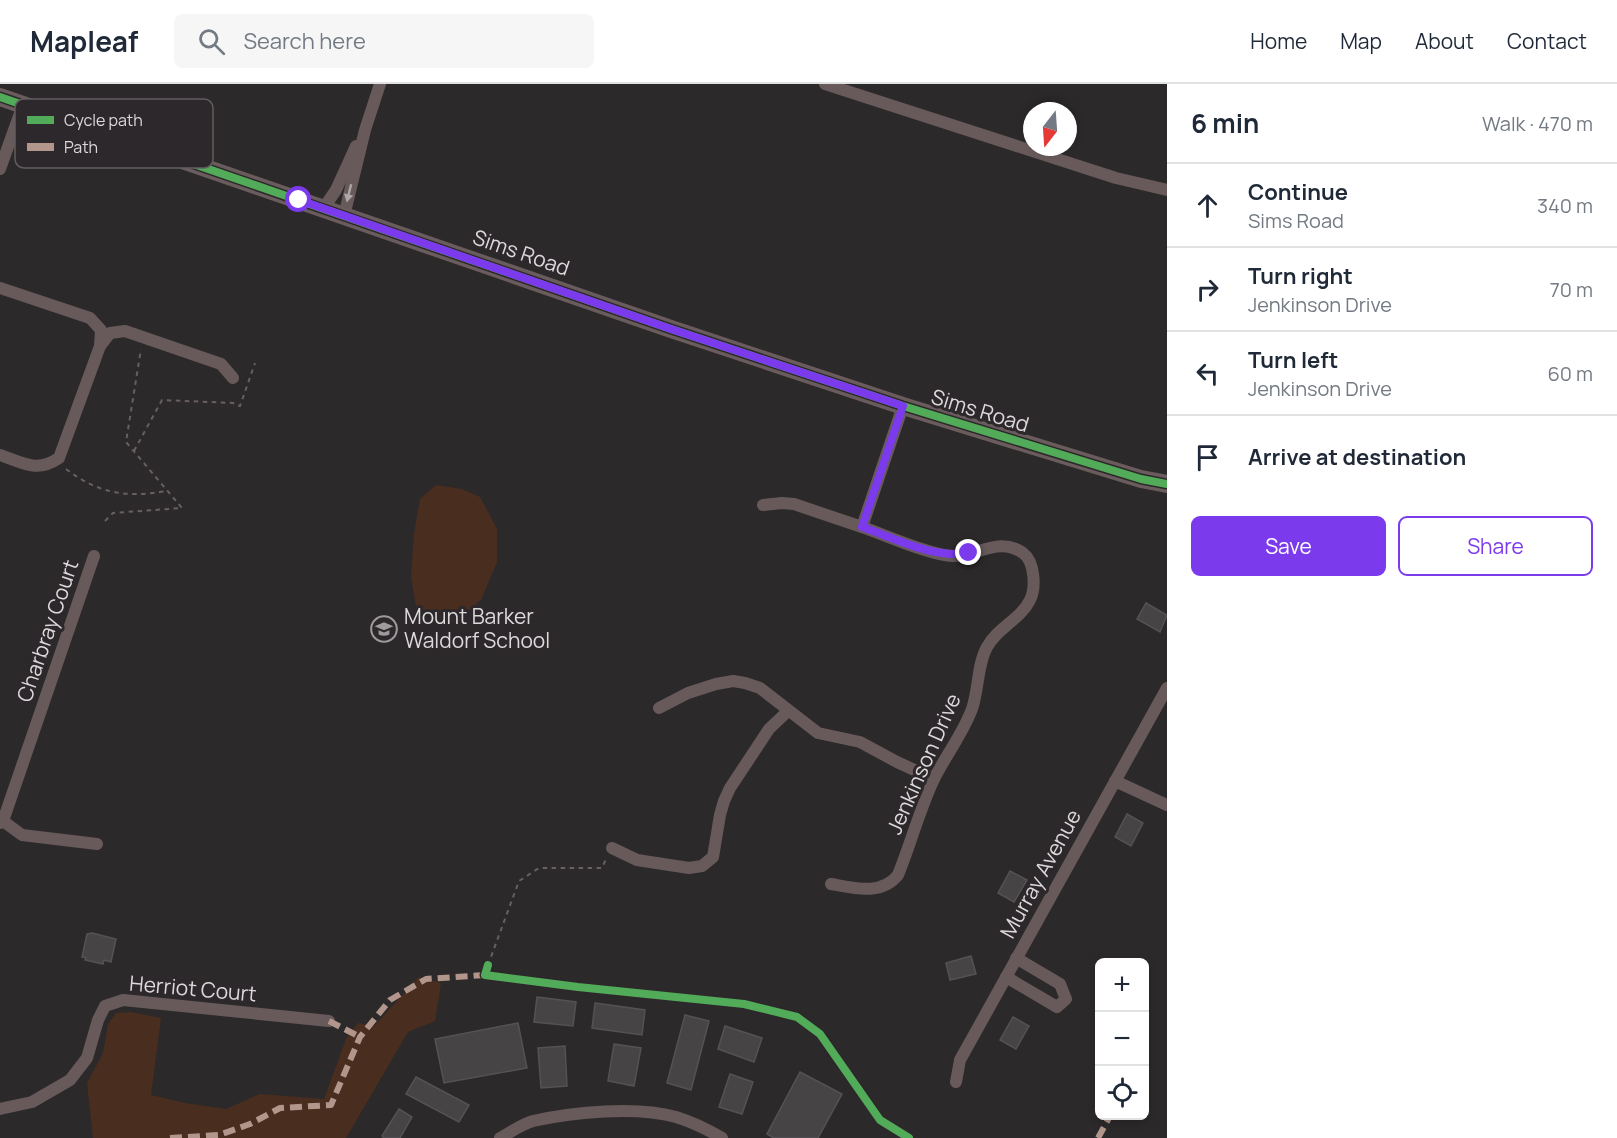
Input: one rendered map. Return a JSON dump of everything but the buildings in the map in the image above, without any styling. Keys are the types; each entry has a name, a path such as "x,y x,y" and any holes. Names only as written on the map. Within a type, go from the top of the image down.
{"street":[{"path":"344,216 365,130 380,84"},
{"path":"825,84 1116,178 1167,190"},
{"name":"Sims Road","path":"0,97 15,102"},
{"path":"0,169 15,127"},
{"path":"323,209 336,190 351,154 365,130"},
{"name":"Sims Road","path":"205,168 671,329 903,406 1141,479 1167,484"},
{"path":"0,288 90,318 100,330 100,346"},
{"path":"0,455 33,466 47,466 58,458 100,346 110,333 125,331 221,364 233,378"},
{"path":"862,527 903,406"},
{"name":"Jenkinson Drive","path":"763,505 782,502 794,504 937,553 953,556 990,546 1012,548 1025,554 1034,580 1030,601 998,633 986,649 971,709 934,779 898,875 891,884 882,888 861,889 831,884"},
{"name":"Charbray Court","path":"94,556 2,822 22,835 98,844"},
{"path":"659,708 688,693 716,684 733,681 760,687 818,733 860,742 934,779"},
{"name":"Murray Avenue","path":"956,1082 960,1060 1167,688"},
{"path":"612,848 637,860 689,868 696,868 710,861 715,851 720,815 727,795 769,729 788,711"},
{"path":"1115,782 1167,805"},
{"path":"1006,976 1057,1007 1066,999 1060,984 1016,958"},
{"name":"Herriot Court","path":"0,1109 32,1102 70,1080 87,1058 98,1020 105,1006 123,1000 329,1021"},
{"path":"501,1138 532,1122 598,1112 652,1112 676,1117 722,1138"}],"path":[{"path":"105,521 113,513 182,508 126,442 141,347"},
{"path":"134,451 162,400 240,406 255,363"},
{"path":"64,467 79,478 104,490 127,495 167,491"},
{"path":"485,975 519,881 539,868 602,868 612,848"}],"shaded area":[{"path":"436,485 462,489 480,497 497,529 497,562 481,600 456,623 436,619 416,607 411,576 414,534 420,499"},
{"path":"419,977 441,983 435,1021 408,1032 346,1138 93,1138 87,1083 103,1053 108,1024 116,1013 131,1012 161,1018 151,1095 226,1109 260,1094 324,1099 346,1039 358,1023 374,1026"}],"marked path":[{"path":"170,1138 219,1135 250,1124 280,1108 331,1105 360,1037 390,1000 426,979 485,975"},
{"path":"329,1021 360,1037"},
{"path":"1098,1138 1108,1120"}],"cycle path":[{"path":"0,97 15,102"},
{"path":"205,168 671,329 903,406 1141,479 1167,484"},
{"path":"488,965 485,975 744,1004 797,1017 820,1034 880,1120 909,1138"}],"place":[{"name":"Mount Barker Waldorf School","path":"384,629"}],"route":[{"path":"299,200 671,329 903,406 862,527 937,553 953,556 969,553"}]}
